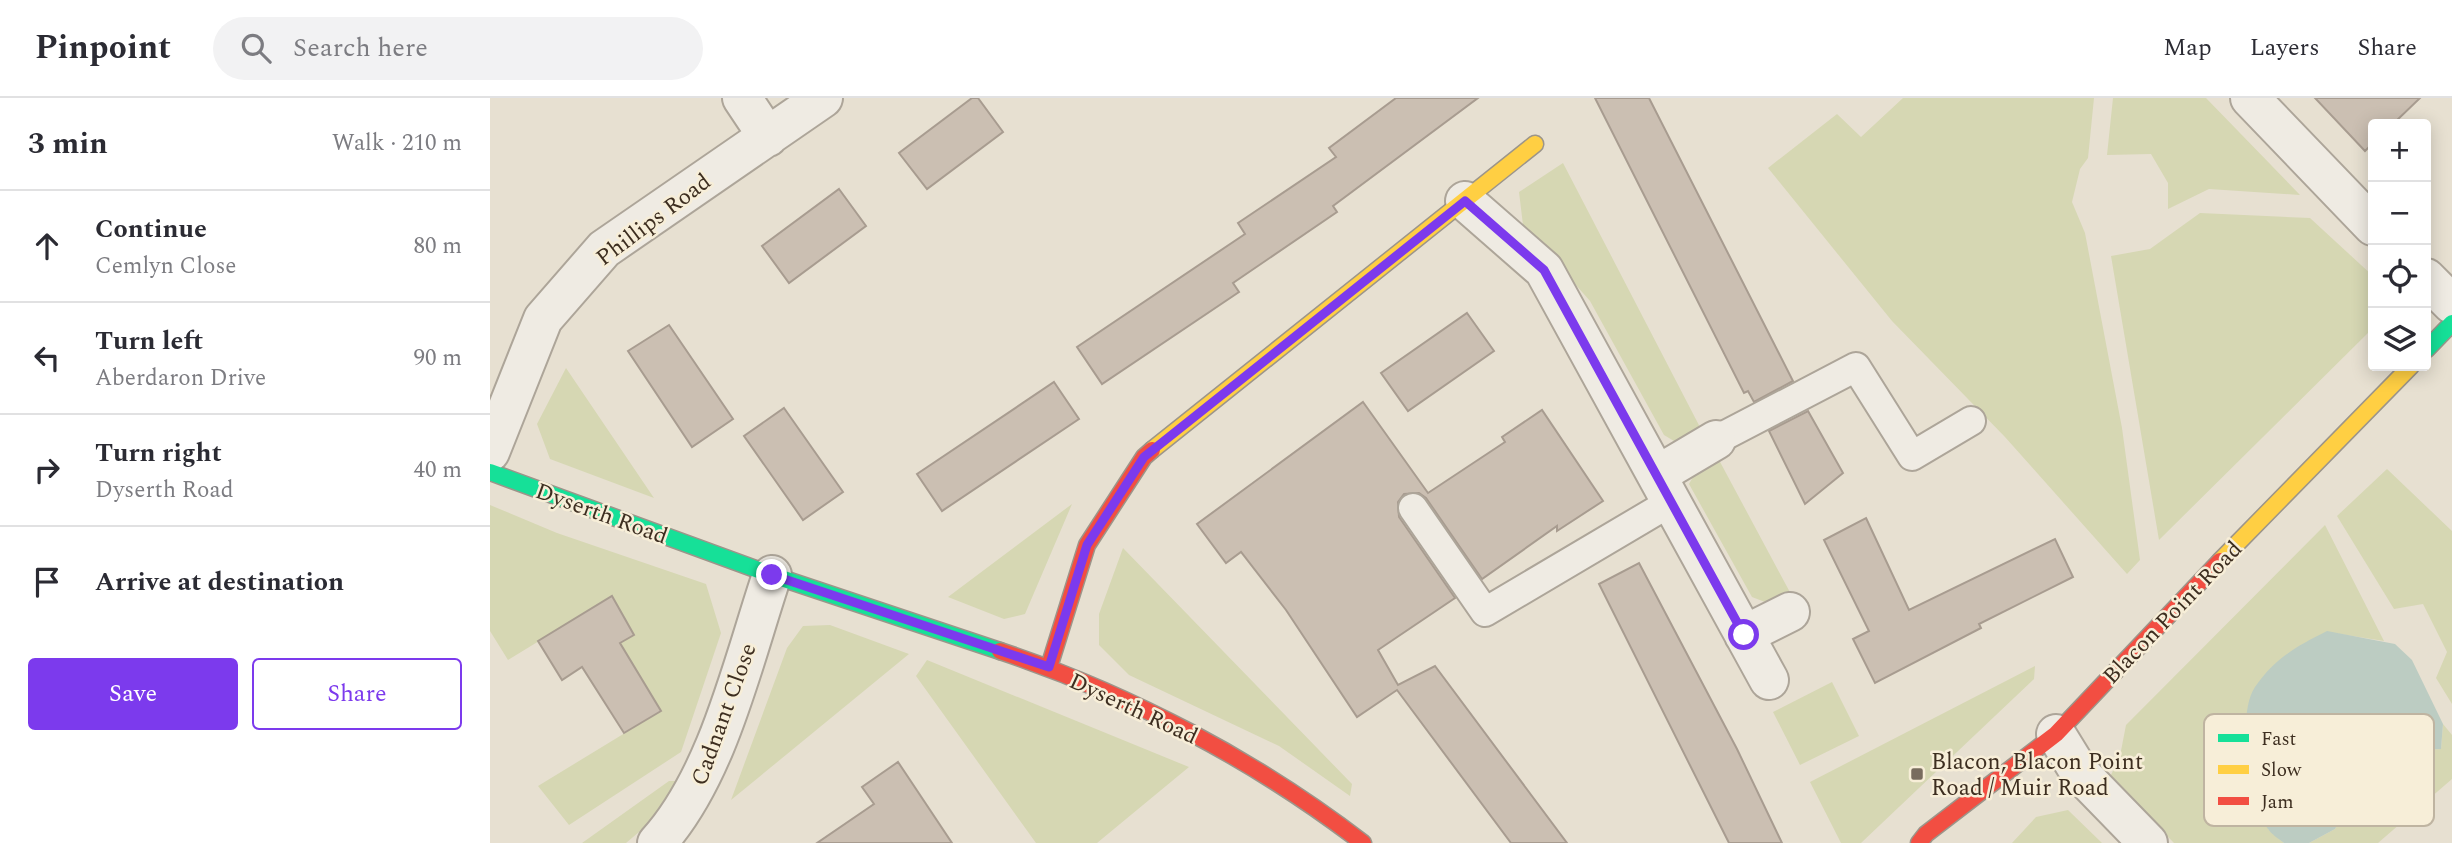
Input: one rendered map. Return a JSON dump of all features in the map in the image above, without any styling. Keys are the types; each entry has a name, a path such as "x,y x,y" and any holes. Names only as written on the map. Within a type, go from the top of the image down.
{"street":[{"path":"742,98 768,137"},
{"name":"Phillips Road","path":"490,452 544,320 604,250 823,98"},
{"path":"2264,103 2368,220"},
{"path":"1049,667 1087,545 1144,457 1535,144"},
{"path":"1465,201 1544,270 1769,680"},
{"path":"2431,283 2452,304"},
{"path":"2431,345 2452,323"},
{"name":"Blacon Point Road","path":"1919,843 1926,834 2056,734 2172,610 2406,371"},
{"path":"1664,489 1716,440"},
{"name":"Dyserth Road","path":"490,472 772,575 1049,667 1193,733 1329,817 1363,843"},
{"name":"Cadnant Close","path":"657,843 680,819 705,773 772,575"},
{"path":"1744,635 1790,612"},
{"path":"2056,734 2080,773 2148,843"}],"lane":[{"path":"1716,440 1856,367 1912,456 1970,421"},
{"path":"1413,508 1485,612 1664,489"}],"green space":[{"path":"1903,98 2094,98 2088,158 2080,169 2072,202 2085,233 2122,428 2140,560 2127,574 2005,437 1892,321 1768,168 1837,114 1861,137"},
{"path":"2113,98 2206,98 2300,195 2209,189 2168,209 2168,183 2151,154 2107,155"},
{"path":"1563,163 1702,431 1679,444 1664,435 1590,301 1523,225 1519,192"},
{"path":"2200,213 2310,218 2368,271 2368,333 2159,540 2111,256 2150,249"},
{"path":"566,368 654,498 550,459 537,424"},
{"path":"1719,460 1792,596 1770,604 1752,597 1689,484 1697,470"},
{"path":"2387,469 2452,531 2452,704 2436,678 2447,652 2423,604 2394,609 2337,516"},
{"path":"1072,504 1025,614 1004,619 948,597"},
{"path":"490,505 557,533 706,584 721,633 681,752 569,825 538,786 661,711 620,643 634,634 611,597 508,660 490,631"},
{"path":"2325,525 2384,641 2327,632 2302,714 2204,714 2204,826 2269,826 2268,829 2284,843 2174,843 2110,777 2120,756 2126,725"},
{"path":"1123,548 1352,784 1350,796 1279,746 1129,675 1099,645 1099,614"},
{"path":"830,625 909,654 731,800 787,648 803,626"},
{"path":"927,660 1189,767 1097,843 1036,843 916,676"},
{"path":"2035,666 2034,679 1861,843 1841,843 1810,782"},
{"path":"1832,682 1859,736 1800,765 1773,712"},
{"path":"2443,724 2452,735 2452,779 2434,795 2434,749 2441,749"},
{"path":"669,781 683,781 665,810 626,843 582,843"},
{"path":"2068,810 2102,843 2012,843 2036,817"},
{"path":"2337,826 2398,826 2378,843 2309,843"}],"shaded area":[{"path":"2327,631 2395,644 2412,660 2443,724 2441,749 2434,749 2434,714 2247,714 2255,687 2279,660"},
{"path":"2266,826 2337,826 2309,843 2284,843"}],"building":[{"path":"972,98 978,98 1003,132 927,189 899,153"},
{"path":"1396,98 1478,98 1333,206 1337,212 1233,283 1239,292 1102,384 1077,347 1245,234 1238,223 1336,157 1329,148"},
{"path":"1595,98 1649,98 1793,381 1754,402 1748,391 1744,393"},
{"path":"2315,98 2420,98 2398,119 2368,119 2368,148 2365,151"},
{"path":"839,189 866,226 789,283 762,246"},
{"path":"1467,313 1494,351 1408,411 1381,373"},
{"path":"669,325 733,419 692,447 628,351"},
{"path":"1054,382 1079,419 942,511 917,474"},
{"path":"1363,402 1428,493 1505,442 1502,437 1542,410 1603,501 1557,531 1557,526 1482,579 1426,498 1419,493 1404,494 1398,502 1399,517 1455,598 1378,650 1398,685 1435,666 1567,843 1511,843 1397,690 1357,717 1286,610 1241,552 1226,563 1197,524"},
{"path":"784,408 843,492 803,520 744,436"},
{"path":"1808,411 1843,473 1805,504 1769,431"},
{"path":"1866,518 1909,610 2055,539 2073,577 1979,624 1981,628 1875,683 1853,639 1869,631 1824,540"},
{"path":"1639,563 1737,749 1782,843 1729,843 1599,584"},
{"path":"612,596 634,635 620,643 661,711 624,733 582,667 562,680 538,641"},
{"path":"898,762 952,843 817,843 874,804 862,787"}],"traffic: fast":[{"path":"2431,345 2452,323"},
{"path":"490,472 772,575 1000,651"}],"traffic: slow":[{"path":"1152,450 1535,144"},
{"path":"2220,561 2406,371"}],"traffic: jam":[{"path":"1049,667 1087,545 1144,457 1152,450"},
{"path":"1919,843 1926,834 2056,734 2220,561"},
{"path":"1000,651 1096,687 1189,732 1279,784 1363,843"}],"place":[{"name":"Blacon, Blacon Point Road / Muir Road","path":"1917,774"}],"route":[{"path":"772,575 1049,667 1087,545 1144,457 1465,201 1544,270 1744,635"}]}
